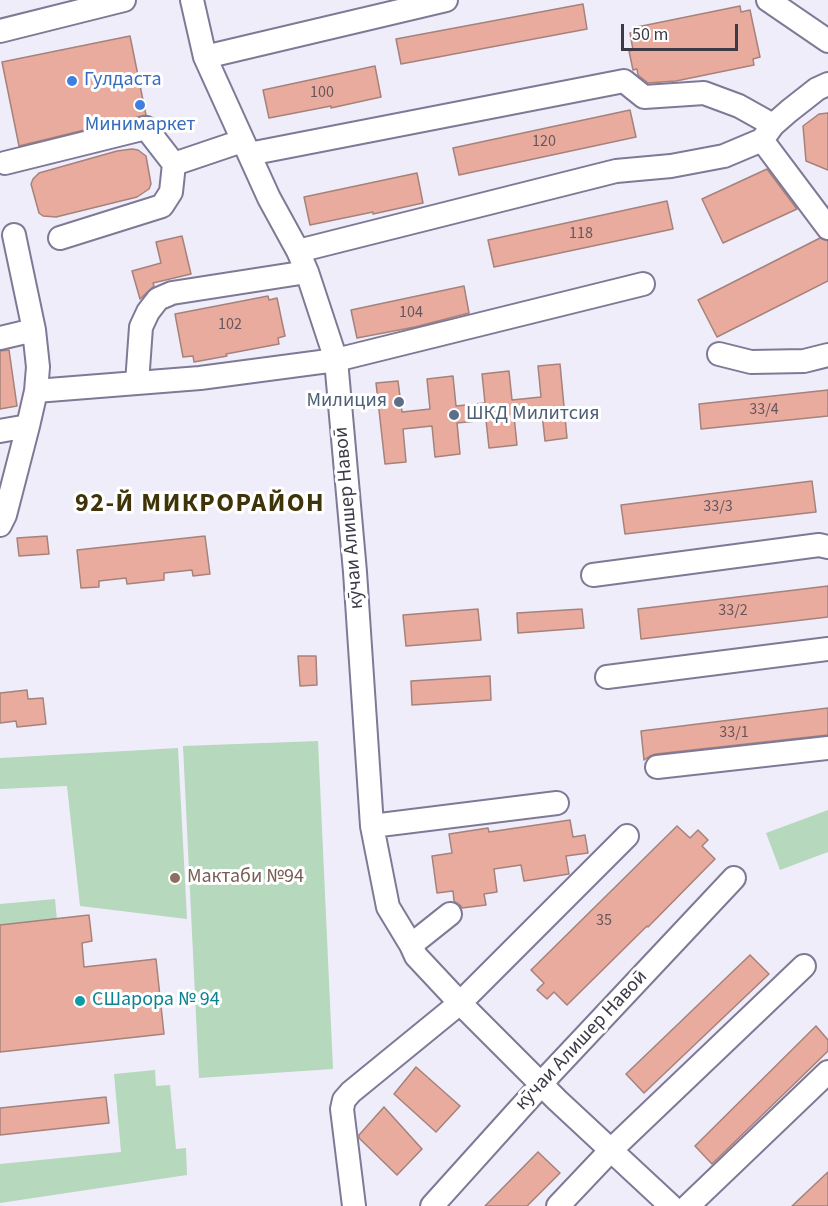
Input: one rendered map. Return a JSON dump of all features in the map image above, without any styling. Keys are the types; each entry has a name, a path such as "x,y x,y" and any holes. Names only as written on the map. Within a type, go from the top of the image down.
{"street":[{"path":"0,31 124,0"},
{"name":"кӯчаи Алишер Навоӣ","path":"192,0 205,57 268,198 303,262 336,360 355,572 372,826 388,907 416,956 460,1003 557,1100 671,1206"},
{"path":"205,57 446,0"},
{"path":"768,0 828,42"},
{"path":"174,164 245,148 624,81 644,97 704,93 739,106 767,133 828,228"},
{"path":"137,383 141,327 148,312 158,299 172,293 303,262 616,171 671,166 724,156 767,133 789,111 817,89 828,84"},
{"path":"5,163 146,128 174,164 171,192 162,206 60,238"},
{"path":"0,525 5,515 28,426 36,391 38,367 34,330 14,236"},
{"path":"36,391 200,378 336,360 644,284"},
{"path":"0,338 34,330"},
{"path":"719,354 751,362 804,360 828,355"},
{"path":"0,431 28,426"},
{"path":"593,575 819,544 828,547"},
{"path":"607,677 828,649"},
{"path":"657,767 828,748"},
{"path":"372,826 557,803"},
{"path":"354,1206 342,1109 344,1100 460,1003 627,836"},
{"name":"кӯчаи Алишер Навоӣ","path":"432,1206 549,1075 734,878"},
{"path":"411,945 450,914"},
{"path":"558,1206 611,1150 804,966"},
{"path":"688,1206 828,1072"}],"green space":[{"path":"318,741 333,1069 199,1078 183,746"},
{"path":"178,748 187,919 80,906 67,786 0,789 0,758"},
{"path":"828,810 828,852 780,870 766,833"},
{"path":"55,899 57,920 0,925 0,904"},
{"path":"155,1070 156,1086 170,1085 176,1149 186,1148 187,1175 0,1203 0,1164 121,1152 114,1074"}],"building":[{"path":"583,4 587,29 401,64 396,39"},
{"path":"740,6 741,12 750,10 760,57 753,59 754,65 676,81 648,83 638,75 637,69 633,70 629,51 633,50 630,33 638,32 637,27"},
{"name":"Гулдаста","path":"130,36 146,115 19,146 2,62"},
{"path":"375,66 381,97 269,118 263,90"},
{"path":"630,110 636,137 459,175 453,148"},
{"path":"828,113 828,170 806,161 803,126 819,114"},
{"path":"132,149 146,156 151,184 149,189 137,197 56,217 43,216 39,213 31,184 39,173 117,151"},
{"path":"767,169 797,209 723,243 702,199"},
{"path":"417,173 423,203 310,225 304,197"},
{"path":"667,201 673,229 494,267 488,240"},
{"path":"182,236 191,274 153,283 154,286 140,299 132,271 161,263 156,242"},
{"path":"820,238 828,241 828,281 717,337 698,300"},
{"path":"464,286 469,313 415,327 357,338 351,310"},
{"path":"268,296 269,300 277,298 285,336 278,338 279,344 194,362 193,356 183,357 175,314"},
{"path":"9,350 17,406 0,409 0,351"},
{"name":"ШКД Милитсия","path":"560,364 567,438 545,441 542,414 514,416 517,445 489,448 486,420 457,423 460,454 435,457 432,426 403,429 406,462 385,464 376,383 398,381 402,412 430,409 427,379 453,376 456,406 485,403 482,374 509,371 512,400 541,397 538,366"},
{"path":"828,390 828,416 701,429 699,404"},
{"path":"812,481 816,512 625,534 621,505"},
{"path":"47,536 49,554 19,556 17,538"},
{"path":"205,536 210,574 193,576 192,570 164,573 164,580 127,584 126,578 99,581 99,587 81,588 77,550"},
{"path":"828,586 828,617 641,639 638,609"},
{"path":"478,609 481,640 406,646 403,615"},
{"path":"582,609 584,628 518,633 517,613"},
{"path":"298,656 316,656 317,685 300,686"},
{"path":"490,676 491,700 412,705 411,681"},
{"path":"27,690 28,699 43,698 46,724 17,727 16,721 0,723 0,693"},
{"path":"828,708 828,735 656,754 644,760 641,731"},
{"path":"570,820 573,837 585,835 588,853 566,856 569,874 524,881 521,865 494,869 497,892 484,894 486,905 462,908 454,901 453,891 437,893 432,856 452,853 449,834 488,828 489,832"},
{"path":"677,826 690,838 698,830 708,840 702,846 715,859 567,1005 554,992 547,999 537,990 544,983 531,970"},
{"name":"СШарора № 94","path":"89,915 92,941 82,943 84,967 156,959 164,1034 0,1052 0,925"},
{"path":"750,955 769,974 644,1093 626,1074"},
{"path":"816,1026 828,1040 828,1051 712,1164 695,1146"},
{"path":"416,1067 460,1106 436,1132 394,1094"},
{"path":"106,1097 109,1123 0,1135 0,1108"},
{"path":"384,1107 422,1149 397,1175 359,1138 359,1135"},
{"path":"538,1152 560,1173 527,1206 485,1206"},
{"path":"828,1172 828,1206 792,1206"}],"place":[{"name":"Гулдаста","path":"72,81"},
{"name":"Минимаркет","path":"140,105"},
{"name":"Милиция","path":"399,402"},
{"name":"ШКД Милитсия","path":"454,415"},
{"name":"Мактаби №94","path":"175,878"},
{"name":"СШарора № 94","path":"80,1001"}],"district":[{"name":"92-Й МИКРОРАЙОН","path":"200,505"}]}
